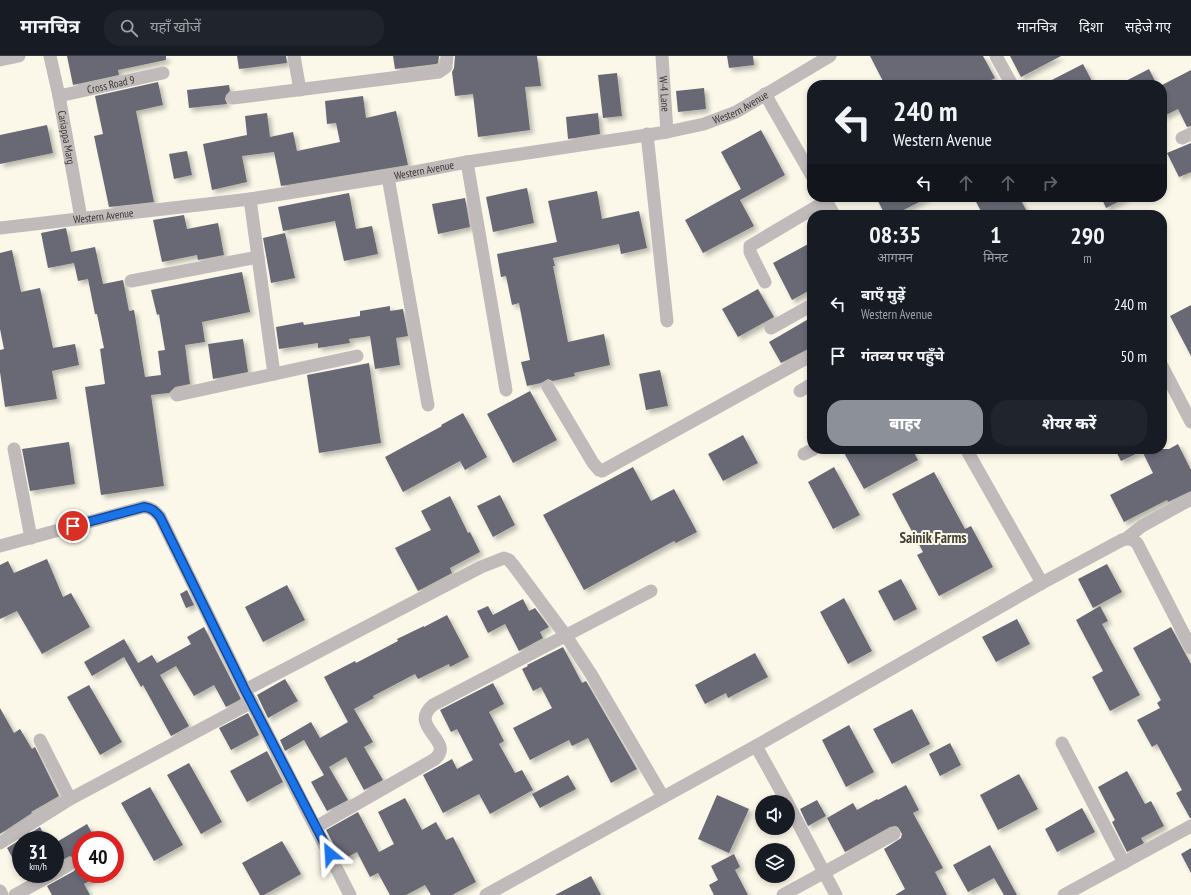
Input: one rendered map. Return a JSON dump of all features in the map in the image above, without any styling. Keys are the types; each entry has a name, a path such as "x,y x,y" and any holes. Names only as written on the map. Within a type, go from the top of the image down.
{"street":[{"path":"0,60 19,56"},
{"name":"Cariappa Marg","path":"50,56 59,96 81,218"},
{"path":"294,56 300,90"},
{"path":"233,98 439,72 446,67 447,56"},
{"name":"W-4 Lane","path":"662,56 666,132"},
{"name":"Western Avenue","path":"0,228 250,198 388,177 467,162 666,132 704,124 736,112 830,56"},
{"path":"996,56 1009,80"},
{"name":"Cross Road 9","path":"59,96 163,73"},
{"path":"765,94 807,167"},
{"path":"647,134 667,321"},
{"path":"467,162 506,390"},
{"path":"388,177 428,405"},
{"path":"250,198 274,374"},
{"path":"807,210 820,202"},
{"path":"765,282 750,252 750,246 807,210"},
{"path":"131,282 258,258"},
{"path":"771,328 807,308"},
{"path":"177,395 357,356"},
{"path":"548,387 593,463 599,470 602,471 807,358"},
{"path":"1167,377 1191,422"},
{"path":"800,391 807,387"},
{"path":"14,449 31,538"},
{"path":"969,454 1042,583"},
{"path":"486,895 756,746 1042,583 1127,538 1142,526 1191,499"},
{"path":"0,546 144,507 151,508 160,517 245,690 350,895"},
{"path":"1127,538 1137,543 1191,648"},
{"path":"245,690 481,567 504,558 509,560 514,566 566,636 604,695 663,797"},
{"path":"316,827 440,754 441,749 439,744 425,720 427,710 433,705 651,591"},
{"path":"0,843 70,798 252,702"},
{"path":"40,740 70,798"},
{"path":"1062,743 1124,863"},
{"path":"756,746 783,795"},
{"path":"795,818 836,895"},
{"path":"1064,895 1191,826"},
{"path":"783,895 894,834"},
{"path":"64,867 70,864"},
{"path":"15,895 36,883"},
{"path":"0,891 2,895"}],"building":[{"path":"67,56 166,56 166,60 118,70 119,75 73,85"},
{"path":"237,56 286,56 287,63 239,69"},
{"path":"393,56 439,56 438,63 436,64 395,69"},
{"path":"455,56 537,56 541,86 525,87 530,130 478,137 473,94 455,96 452,72 454,68"},
{"path":"727,56 753,56 754,65 729,68"},
{"path":"870,56 983,56 995,78 991,80 882,80"},
{"path":"1010,56 1061,56 1021,77"},
{"path":"1083,64 1091,80 1052,80"},
{"path":"1149,69 1154,80 1128,80"},
{"path":"1191,70 1191,126 1187,127 1178,109 1167,114 1167,82"},
{"path":"617,73 622,116 603,118 598,75"},
{"path":"158,82 163,105 136,111 154,202 109,207 94,136 103,134 95,96"},
{"path":"229,85 230,91 226,95 225,99 227,104 189,108 187,90"},
{"path":"704,88 706,109 678,112 676,91"},
{"path":"363,96 366,118 396,111 408,165 281,186 274,152 242,156 247,182 212,190 203,144 247,135 245,116 267,113 270,137 293,132 297,151 340,142 336,123 327,124 325,101"},
{"path":"598,113 600,134 568,139 566,117"},
{"path":"47,125 53,153 0,164 0,135"},
{"path":"761,130 785,175 740,200 754,226 703,253 685,220 741,189 721,152"},
{"path":"1191,143 1191,172 1179,177 1167,153"},
{"path":"187,151 192,175 174,179 169,154"},
{"path":"527,188 534,223 493,232 486,197"},
{"path":"597,191 602,219 639,211 647,248 621,254 619,244 553,258 555,266 553,266 568,342 604,334 610,365 574,373 575,376 553,381 548,379 541,383 527,386 521,362 530,360 519,303 512,305 506,276 501,277 497,254 557,242 548,201"},
{"path":"349,193 356,229 372,226 378,254 344,261 335,221 283,231 278,207"},
{"path":"465,198 470,227 438,234 432,204"},
{"path":"878,202 919,202 904,210 882,210"},
{"path":"976,202 1022,202 1026,210 980,210"},
{"path":"1103,202 1118,202 1106,208"},
{"path":"184,215 187,229 218,223 224,255 198,260 197,255 162,262 153,220"},
{"path":"66,228 71,252 95,247 103,284 123,280 129,311 134,310 145,377 161,375 158,351 165,350 159,314 157,315 151,290 242,272 250,312 202,322 205,342 185,345 190,384 175,387 169,393 151,395 164,486 101,495 85,387 105,384 100,349 104,348 97,314 95,314 88,279 78,281 74,263 48,268 41,233"},
{"path":"285,233 295,278 271,283 263,238"},
{"path":"807,245 807,292 792,300 773,263"},
{"path":"12,250 21,292 40,288 53,348 75,344 79,365 52,371 57,399 5,407 0,372 0,350 4,349 0,329 0,253"},
{"path":"758,289 774,317 738,337 722,309"},
{"path":"1191,305 1191,356 1170,316"},
{"path":"390,306 390,311 403,309 408,336 396,338 400,365 375,369 370,336 349,339 350,343 318,348 318,343 279,349 276,327 303,322 304,325 360,316 360,311"},
{"path":"807,320 807,350 781,363 769,342"},
{"path":"243,339 248,372 213,379 208,344"},
{"path":"369,363 381,443 319,453 307,375"},
{"path":"660,370 668,406 646,410 639,374"},
{"path":"530,391 557,440 513,463 487,414"},
{"path":"463,413 487,457 465,470 460,461 403,492 385,457"},
{"path":"743,435 758,463 723,481 708,454"},
{"path":"69,442 75,484 30,491 22,449"},
{"path":"1178,444 1191,470 1191,491 1168,502 1167,500 1124,522 1110,495 1153,473 1144,454 1167,454 1167,449"},
{"path":"845,454 915,454 918,460 864,489"},
{"path":"1118,454 1136,454 1121,461"},
{"path":"633,467 651,501 674,489 697,532 676,543 674,541 584,590 543,515"},
{"path":"834,467 860,515 833,529 808,482"},
{"path":"934,472 965,529 971,526 993,567 939,596 917,555 923,552 892,494"},
{"path":"500,495 515,525 493,537 477,506"},
{"path":"450,496 468,533 470,532 480,552 450,568 452,573 418,591 395,548 431,530 421,511"},
{"path":"47,559 63,597 71,593 90,627 42,654 17,611 0,619 0,565 8,561 14,573"},
{"path":"1107,564 1122,592 1093,608 1078,579"},
{"path":"901,579 917,609 894,621 878,591"},
{"path":"287,585 305,620 263,642 245,607"},
{"path":"187,590 194,605 186,608 180,594"},
{"path":"844,598 872,651 848,664 820,612"},
{"path":"523,599 529,611 535,608 549,627 540,632 543,638 519,651 505,624 488,633 477,611 488,606 493,615"},
{"path":"1100,606 1108,621 1102,624 1140,695 1110,711 1092,677 1103,671 1076,620"},
{"path":"447,615 469,657 450,667 449,664 418,679 415,674 373,696 374,698 354,709 373,742 364,747 383,780 364,790 346,757 329,767 348,800 327,811 311,782 324,775 304,740 285,751 280,740 311,722 320,738 348,722 324,677 355,661 356,663 398,641 397,639"},
{"path":"1017,619 1030,644 996,662 982,637"},
{"path":"204,627 241,699 226,707 214,685 194,696 176,666 160,675 189,726 171,736 143,685 141,687 124,657 92,676 84,662 124,639 138,663 152,655 157,663 191,644 187,637"},
{"path":"1171,627 1191,664 1191,818 1176,793 1182,790 1157,744 1152,747 1137,720 1160,708 1157,703 1161,700 1133,648"},
{"path":"563,647 582,683 586,681 637,769 611,783 588,738 572,746 569,740 530,760 513,728 552,708 541,687 533,691 522,669"},
{"path":"755,653 768,677 728,698 726,693 705,704 695,685"},
{"path":"285,679 298,701 268,718 257,695"},
{"path":"493,683 504,704 489,712 504,741 499,744 515,773 522,770 533,790 490,814 479,794 443,813 423,775 452,759 457,769 473,760 457,729 451,732 440,710"},
{"path":"89,685 122,742 100,755 67,697"},
{"path":"0,708 14,733 20,729 32,749 35,747 59,796 31,812 32,813 0,834"},
{"path":"912,709 930,744 892,764 873,729"},
{"path":"248,713 259,735 231,750 219,728"},
{"path":"849,725 874,772 846,787 822,740"},
{"path":"950,743 961,765 940,776 929,754"},
{"path":"267,751 283,782 247,802 230,771"},
{"path":"189,763 222,822 201,834 167,775"},
{"path":"1127,771 1145,804 1151,801 1164,826 1141,838 1144,843 1127,852 1112,822 1115,820 1098,787"},
{"path":"1019,774 1038,809 998,830 980,795"},
{"path":"568,775 576,789 540,808 532,794"},
{"path":"906,785 919,810 913,813 943,868 935,872 947,895 895,895 905,889 884,849 901,838 902,834 898,827 890,827 845,852 827,818 853,803 857,810"},
{"path":"150,787 183,845 154,861 121,803"},
{"path":"717,795 749,809 729,853 698,839"},
{"path":"405,798 422,830 436,822 446,840 453,837 476,882 452,895 431,895 425,885 406,895 390,895 378,873 370,877 357,852 342,860 326,830 358,812 379,852 394,844 378,812"},
{"path":"817,800 826,816 808,826 800,809"},
{"path":"1082,808 1095,832 1057,852 1045,829"},
{"path":"87,824 91,831 75,831"},
{"path":"40,827 42,831 34,831"},
{"path":"72,833 72,857 70,856 64,859 64,838"},
{"path":"282,841 301,874 264,895 260,895 242,863"},
{"path":"12,845 12,857 7,848"},
{"path":"990,845 1017,895 1004,895 994,878 968,892 953,865"},
{"path":"1191,848 1191,873 1181,854"},
{"path":"734,854 740,867 735,870 748,895 714,895 709,885 718,880 711,866"},
{"path":"72,872 72,883 86,883 84,884 90,895 52,895 47,886 52,883 64,883 64,877"},
{"path":"591,876 601,895 555,895"}],"district":[{"name":"Sainik Farms","path":"933,538"}],"route":[{"path":"73,526 144,507 151,508 160,517 245,690 330,854"}]}
